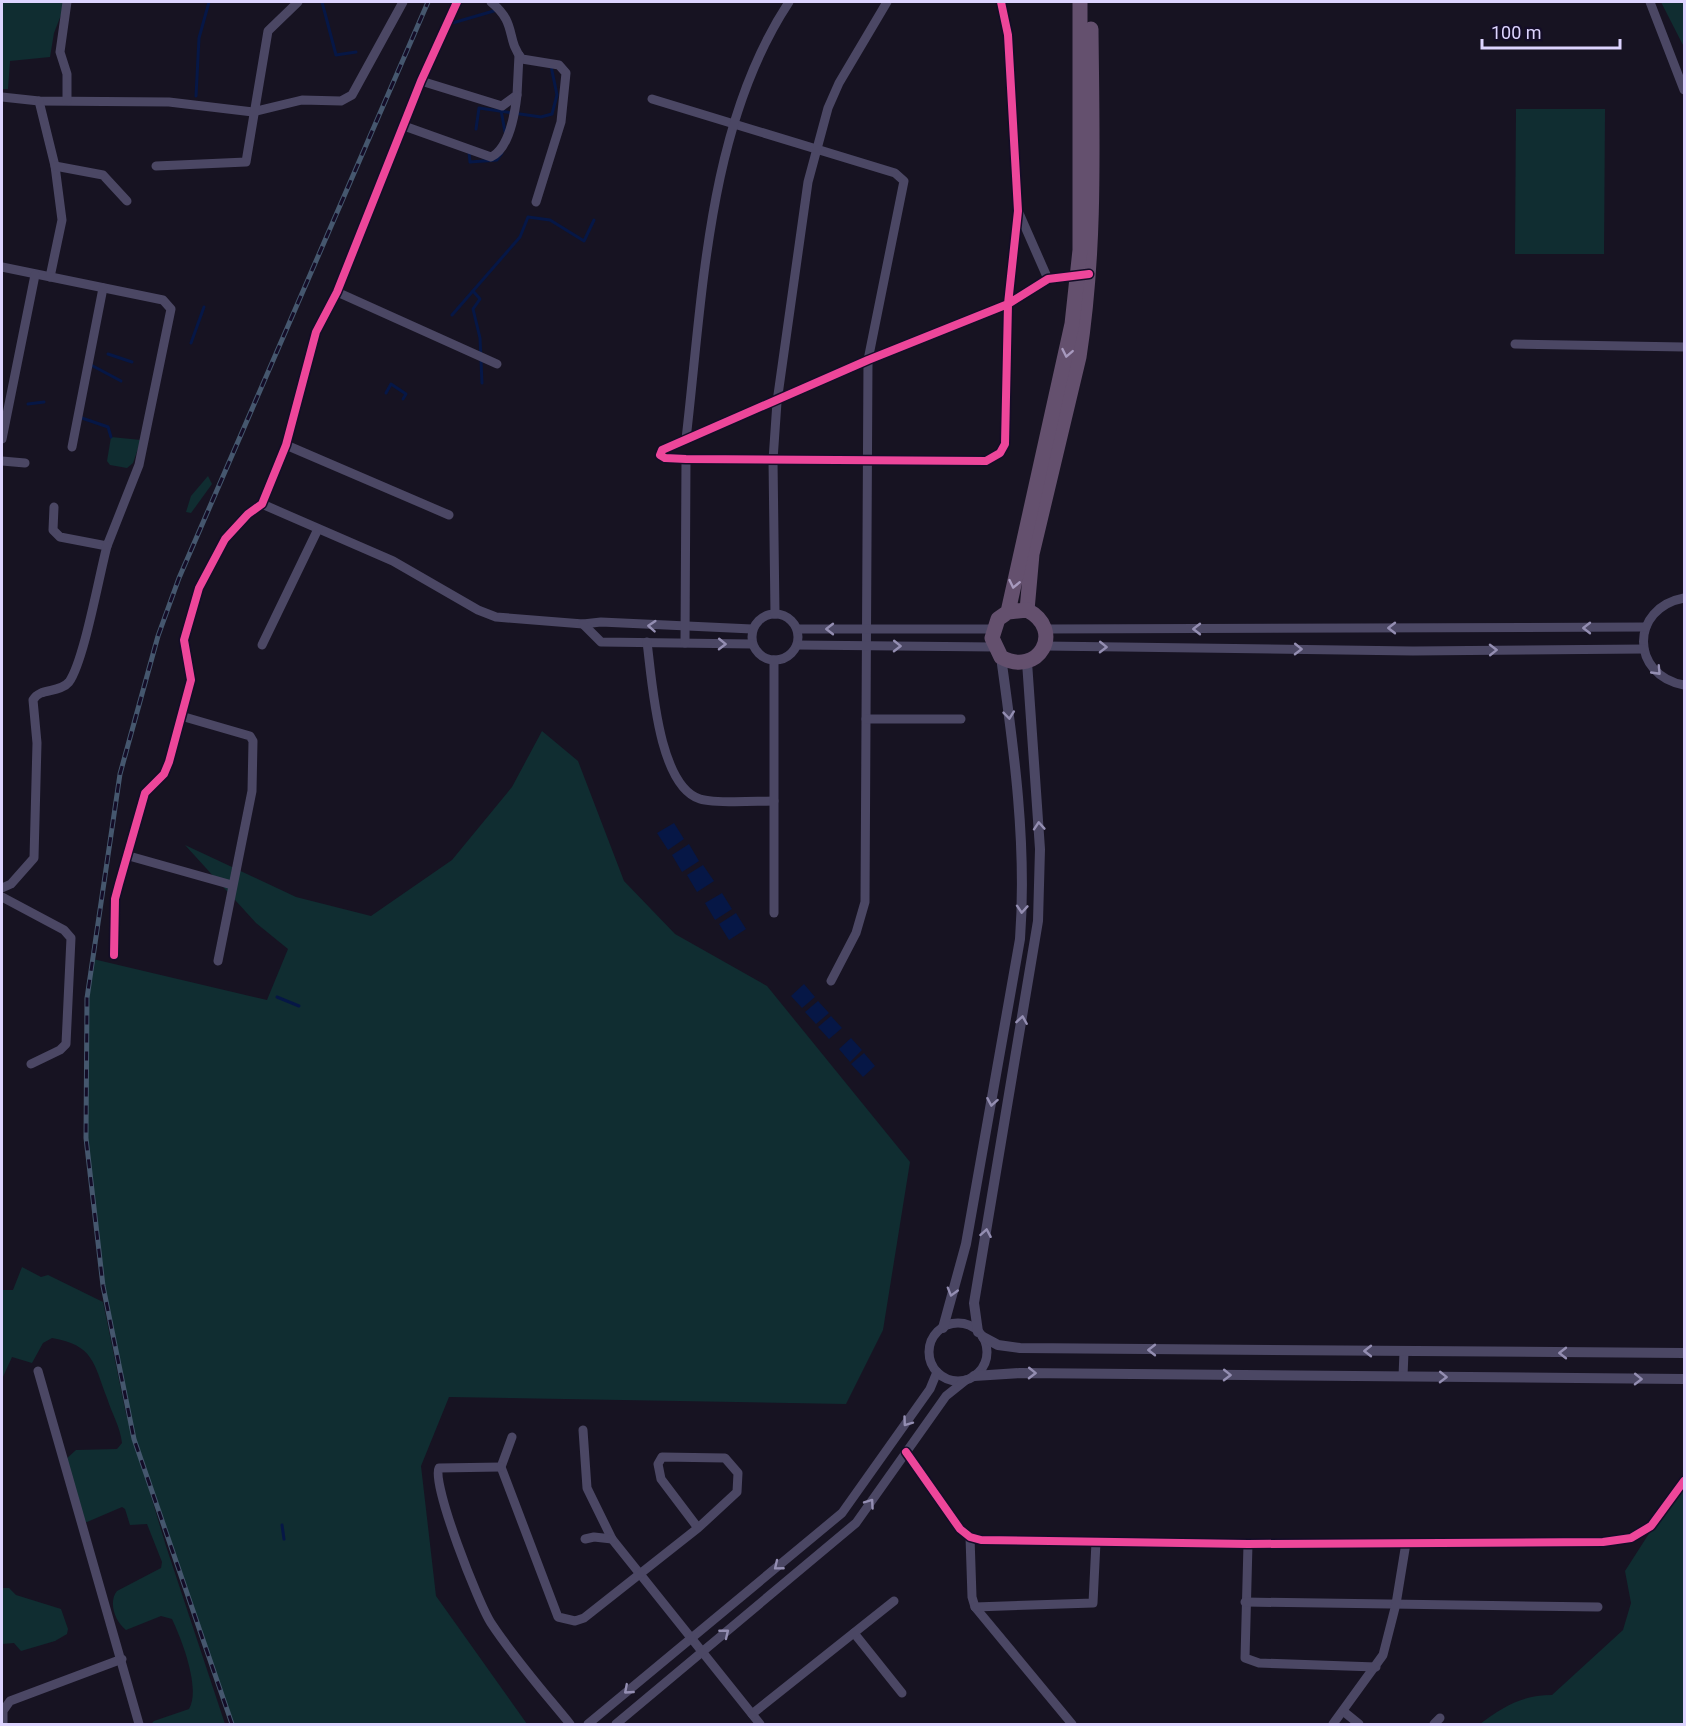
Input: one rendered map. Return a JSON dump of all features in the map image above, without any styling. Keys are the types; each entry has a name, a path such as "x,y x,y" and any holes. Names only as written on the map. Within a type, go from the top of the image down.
{"highway":[{"path":"1027,610 1032,554 1080,357 1083,275 1080,2"},
{"path":"1008,612 1059,392 1083,275 1092,197 1090,2"},
{"path":"1027,610 1042,621 1046,629 1045,646 1038,656 1027,662 1018,663 998,652 993,629 998,619 1008,612 1027,610"}],"street":[{"path":"67,2 60,52 67,74 67,100"},
{"path":"156,166 244,164 248,160 253,112 268,31 298,2"},
{"path":"2,97 39,101 169,102 253,112 302,100 340,100 352,95 403,2"},
{"path":"114,956 115,899 145,793 164,774 191,680 184,640 199,588 225,539 248,514 262,504 286,446 316,332 337,292 421,81 457,2"},
{"path":"404,126 490,158 498,153 508,135 517,95 519,56 508,19 491,2"},
{"path":"686,439 712,214 735,124 770,30 789,2"},
{"path":"775,614 773,460 777,402 815,150 828,108 839,83 887,2"},
{"path":"1001,2 1008,35 1018,211 1008,304 1005,444 1000,453 986,461 686,459 665,458 660,455 663,450 686,439 777,402 868,360 1008,304 1048,279 1083,275"},
{"path":"1650,2 1684,90"},
{"path":"519,56 524,60 559,65 566,73 561,122 536,202"},
{"path":"421,81 497,106 506,104 517,95"},
{"path":"652,99 895,173 904,181 868,360 864,629 865,902 856,933 831,981"},
{"path":"39,101 55,166 62,226 50,277"},
{"path":"55,166 103,175 127,201"},
{"path":"1018,211 1048,279"},
{"path":"2,267 163,300 170,305 171,314 139,465 106,546 72,677 64,687 39,693 33,700 37,743 37,818 34,858 11,884 2,888"},
{"path":"2,439 35,275"},
{"path":"72,447 103,288"},
{"path":"337,292 497,364"},
{"path":"1515,344 1684,347"},
{"path":"286,446 449,515"},
{"path":"685,643 686,459"},
{"path":"2,461 25,463"},
{"path":"262,504 393,561 478,610 496,617 583,624 601,622 685,628 752,629"},
{"path":"54,507 53,530 60,537 106,546"},
{"path":"262,645 318,529"},
{"path":"1684,598 1661,606 1652,616 1646,627 1644,649 1654,670 1663,678 1684,685"},
{"path":"775,614 789,619 797,629 797,645 788,656 774,660 761,656 752,644 752,629 761,618 775,614"},
{"path":"583,624 601,642 752,644"},
{"path":"1046,629 1646,627"},
{"path":"797,629 993,629"},
{"path":"647,642 661,740 667,759 687,793 701,800 774,801"},
{"path":"797,645 998,652 1022,840 1023,894 1020,939 966,1244 943,1328 932,1340 929,1348 932,1365 937,1372 951,1380 1020,1373 1684,1379"},
{"path":"1045,646 1413,651 1644,649"},
{"path":"774,660 774,913"},
{"path":"616,1725 856,1523 946,1396 985,1363 987,1354 974,1303 1038,921 1040,849 1027,662"},
{"path":"182,716 250,736 253,741 252,791 218,961"},
{"path":"866,719 961,719"},
{"path":"129,856 232,885"},
{"path":"2,897 64,930 71,938 66,1044 60,1050 31,1064"},
{"path":"943,1328 961,1323 998,1346 1020,1348 1684,1353"},
{"path":"1403,1376 1404,1352"},
{"path":"38,1371 139,1725"},
{"path":"588,1725 690,1637 842,1512 930,1389 937,1372"},
{"path":"583,1430 587,1488 612,1539 760,1725"},
{"path":"513,1437 501,1467 558,1617 575,1621 584,1618 641,1575 698,1528 737,1492 738,1473 732,1464 718,1457 662,1458 658,1464 661,1479 698,1528"},
{"path":"906,1452 960,1529 970,1537 981,1540 1248,1544 1603,1542 1630,1538 1651,1526 1684,1481"},
{"path":"501,1467 439,1468 437,1474 441,1499 489,1621 570,1725"},
{"path":"842,1512 856,1523"},
{"path":"585,1539 594,1537 612,1539"},
{"path":"970,1537 972,1597 975,1607 1072,1725"},
{"path":"975,1607 1093,1603 1096,1542"},
{"path":"1333,1725 1383,1655 1396,1604 1406,1543"},
{"path":"1248,1544 1244,1653 1250,1662 1376,1667"},
{"path":"752,1714 894,1601"},
{"path":"1245,1602 1598,1607"},
{"path":"854,1633 902,1693"},
{"path":"3,1725 3,1711 10,1701 122,1659"},
{"path":"1343,1711 1359,1725"}],"green space":[{"path":"2,2 66,2 54,33 50,57 10,61 8,89 2,89"},
{"path":"1661,2 1684,2 1684,47"},
{"path":"1516,109 1605,109 1604,254 1515,254"},
{"path":"111,437 141,440 133,463 127,468 110,465 107,461"},
{"path":"208,476 212,484 191,513 186,512 191,496"},
{"path":"542,731 578,761 624,881 675,934 767,986 910,1162 883,1330 846,1404 449,1397 421,1466 436,1596 527,1724 232,1724 134,1440 166,1546 225,1724 151,1724 189,1709 192,1700 192,1677 181,1639 172,1619 161,1616 126,1630 114,1612 113,1601 117,1591 161,1568 162,1562 147,1524 130,1525 125,1509 122,1507 87,1522 80,1521 65,1460 76,1450 117,1449 122,1443 118,1426 95,1366 84,1351 66,1341 52,1338 43,1343 32,1363 12,1357 2,1379 2,1290 13,1290 22,1267 41,1277 48,1275 103,1302 126,1414 133,1435 109,1317 92,1198 85,1078 87,1018 93,959 267,1000 288,949 256,923 185,845 296,897 371,916 452,860 512,787"},
{"path":"1684,1479 1684,1724 1480,1724 1513,1703 1531,1697 1552,1695 1623,1630 1631,1603 1625,1571"},
{"path":"2,1588 9,1588 16,1595 61,1609 68,1629 67,1634 55,1641 21,1651 14,1643 2,1644"}],"water":[{"path":"674,823 684,839 668,850 657,833"},
{"path":"689,844 699,861 682,872 672,855"},
{"path":"703,865 714,881 697,892 687,875"},
{"path":"722,893 732,909 715,920 705,903"},
{"path":"736,913 746,929 729,940 719,924"},
{"path":"804,984 815,997 802,1008 791,996"},
{"path":"818,1001 829,1013 816,1024 805,1012"},
{"path":"831,1016 842,1028 829,1039 818,1027"},
{"path":"851,1038 862,1050 850,1062 839,1049"},
{"path":"864,1053 875,1066 863,1077 851,1064"}],"waterway":[{"path":"196,96 199,38 209,2"},
{"path":"322,2 336,55 356,52"},
{"path":"449,24 497,10"},
{"path":"476,129 479,108 541,117 552,114 557,95 551,66"},
{"path":"501,110 505,132"},
{"path":"469,152 470,162 497,160 502,153"},
{"path":"452,315 520,237 528,217 550,220 584,241 594,220"},
{"path":"473,291 480,299 473,309 480,338 482,383"},
{"path":"191,343 204,307"},
{"path":"108,354 132,362"},
{"path":"91,365 121,381"},
{"path":"386,393 391,384 406,394 403,399"},
{"path":"28,404 44,402"},
{"path":"79,417 108,427 111,437"},
{"path":"277,997 299,1006"},
{"path":"282,1525 284,1539"}],"railway":[{"path":"232,1724 134,1439 103,1286 86,1138 87,998 120,774 158,636 179,578 428,2"}],"cycle path":[{"path":"114,955 115,899 119,884 145,793 164,774 169,762 191,680 184,640 199,588 225,539 248,514 262,504 286,445 316,332 337,292 421,81 457,2"},
{"path":"1001,2 1008,35 1018,211 1008,304 1005,444 1000,453 986,461 686,459 665,458 660,455 662,450 868,360 1008,304 1048,279 1089,274"},
{"path":"906,1452 960,1529 970,1537 981,1540 1248,1544 1603,1542 1631,1538 1651,1526 1684,1481"}]}
